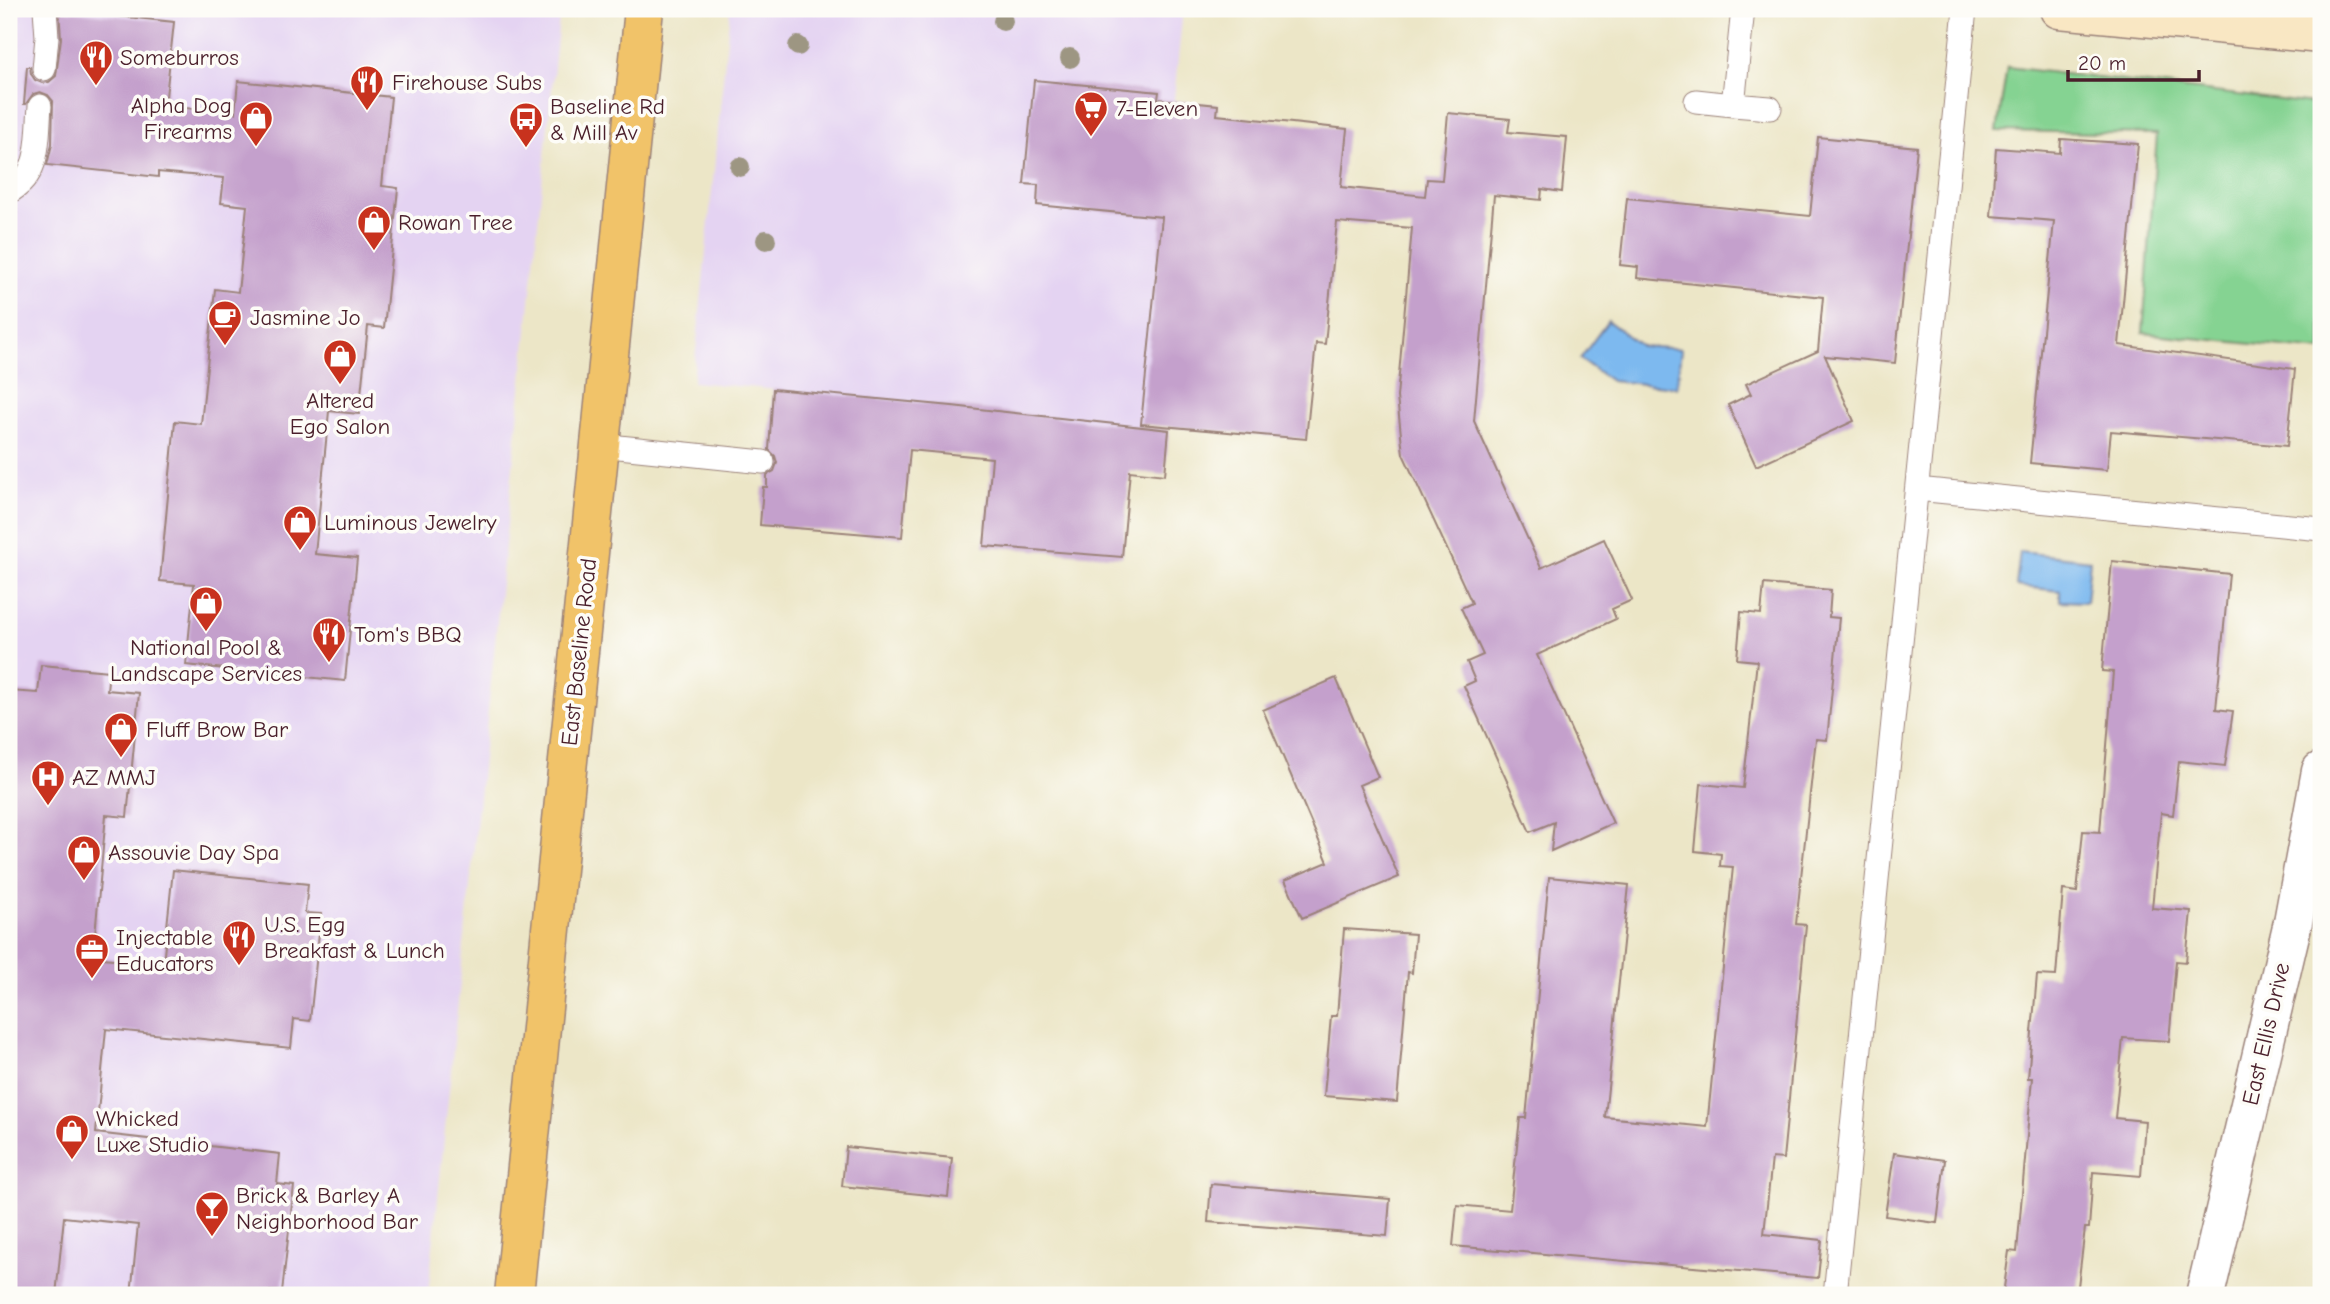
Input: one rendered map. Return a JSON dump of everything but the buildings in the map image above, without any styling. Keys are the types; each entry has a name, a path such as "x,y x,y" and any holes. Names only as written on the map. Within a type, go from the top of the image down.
{"main road":[{"name":"East Baseline Road","path":"514,1295 644,9"},
{"path":"2059,9 2321,34"}],"street":[{"name":"East Ellis Drive","path":"2205,1295 2293,922 2321,771"}],"lane":[{"path":"44,69 47,37 45,9"},
{"path":"1733,105 1743,9"},
{"path":"1835,1295 1965,9"},
{"path":"1696,101 1770,108"},
{"path":"9,192 27,178 34,167 40,106"},
{"path":"600,445 764,462"},
{"path":"1917,489 2321,529"}],"shaded area":[{"path":"9,9 560,9 428,1295 9,1295"},
{"path":"730,9 1183,9 1141,427 693,382"}],"green space":[{"path":"2007,67 2321,105 2321,351 2143,333 2157,134 1997,131"}],"water":[{"path":"1608,321 1641,346 1681,349 1677,387 1611,381 1580,359"},
{"path":"2020,552 2090,560 2086,602 2060,601 2060,591 2016,586"}],"place":[{"name":"Someburros","path":"96,87"},
{"name":"Firehouse Subs","path":"367,112"},
{"name":"7-Eleven","path":"1091,138"},
{"name":"Alpha Dog Firearms","path":"256,148"},
{"name":"Baseline Rd & Mill Av","path":"526,149"},
{"name":"Rowan Tree","path":"374,252"},
{"name":"Jasmine Jo","path":"225,347"},
{"name":"Altered Ego Salon","path":"340,386"},
{"name":"Luminous Jewelry","path":"300,552"},
{"name":"National Pool & Landscape Services","path":"206,633"},
{"name":"Tom's BBQ","path":"329,664"},
{"name":"Fluff Brow Bar","path":"121,759"},
{"name":"AZ MMJ","path":"48,807"},
{"name":"Assouvie Day Spa","path":"84,882"},
{"name":"U.S. Egg Breakfast & Lunch","path":"239,967"},
{"name":"Injectable Educators","path":"92,980"},
{"name":"Whicked Luxe Studio","path":"72,1161"},
{"name":"Brick & Barley A Neighborhood Bar","path":"212,1238"}]}
